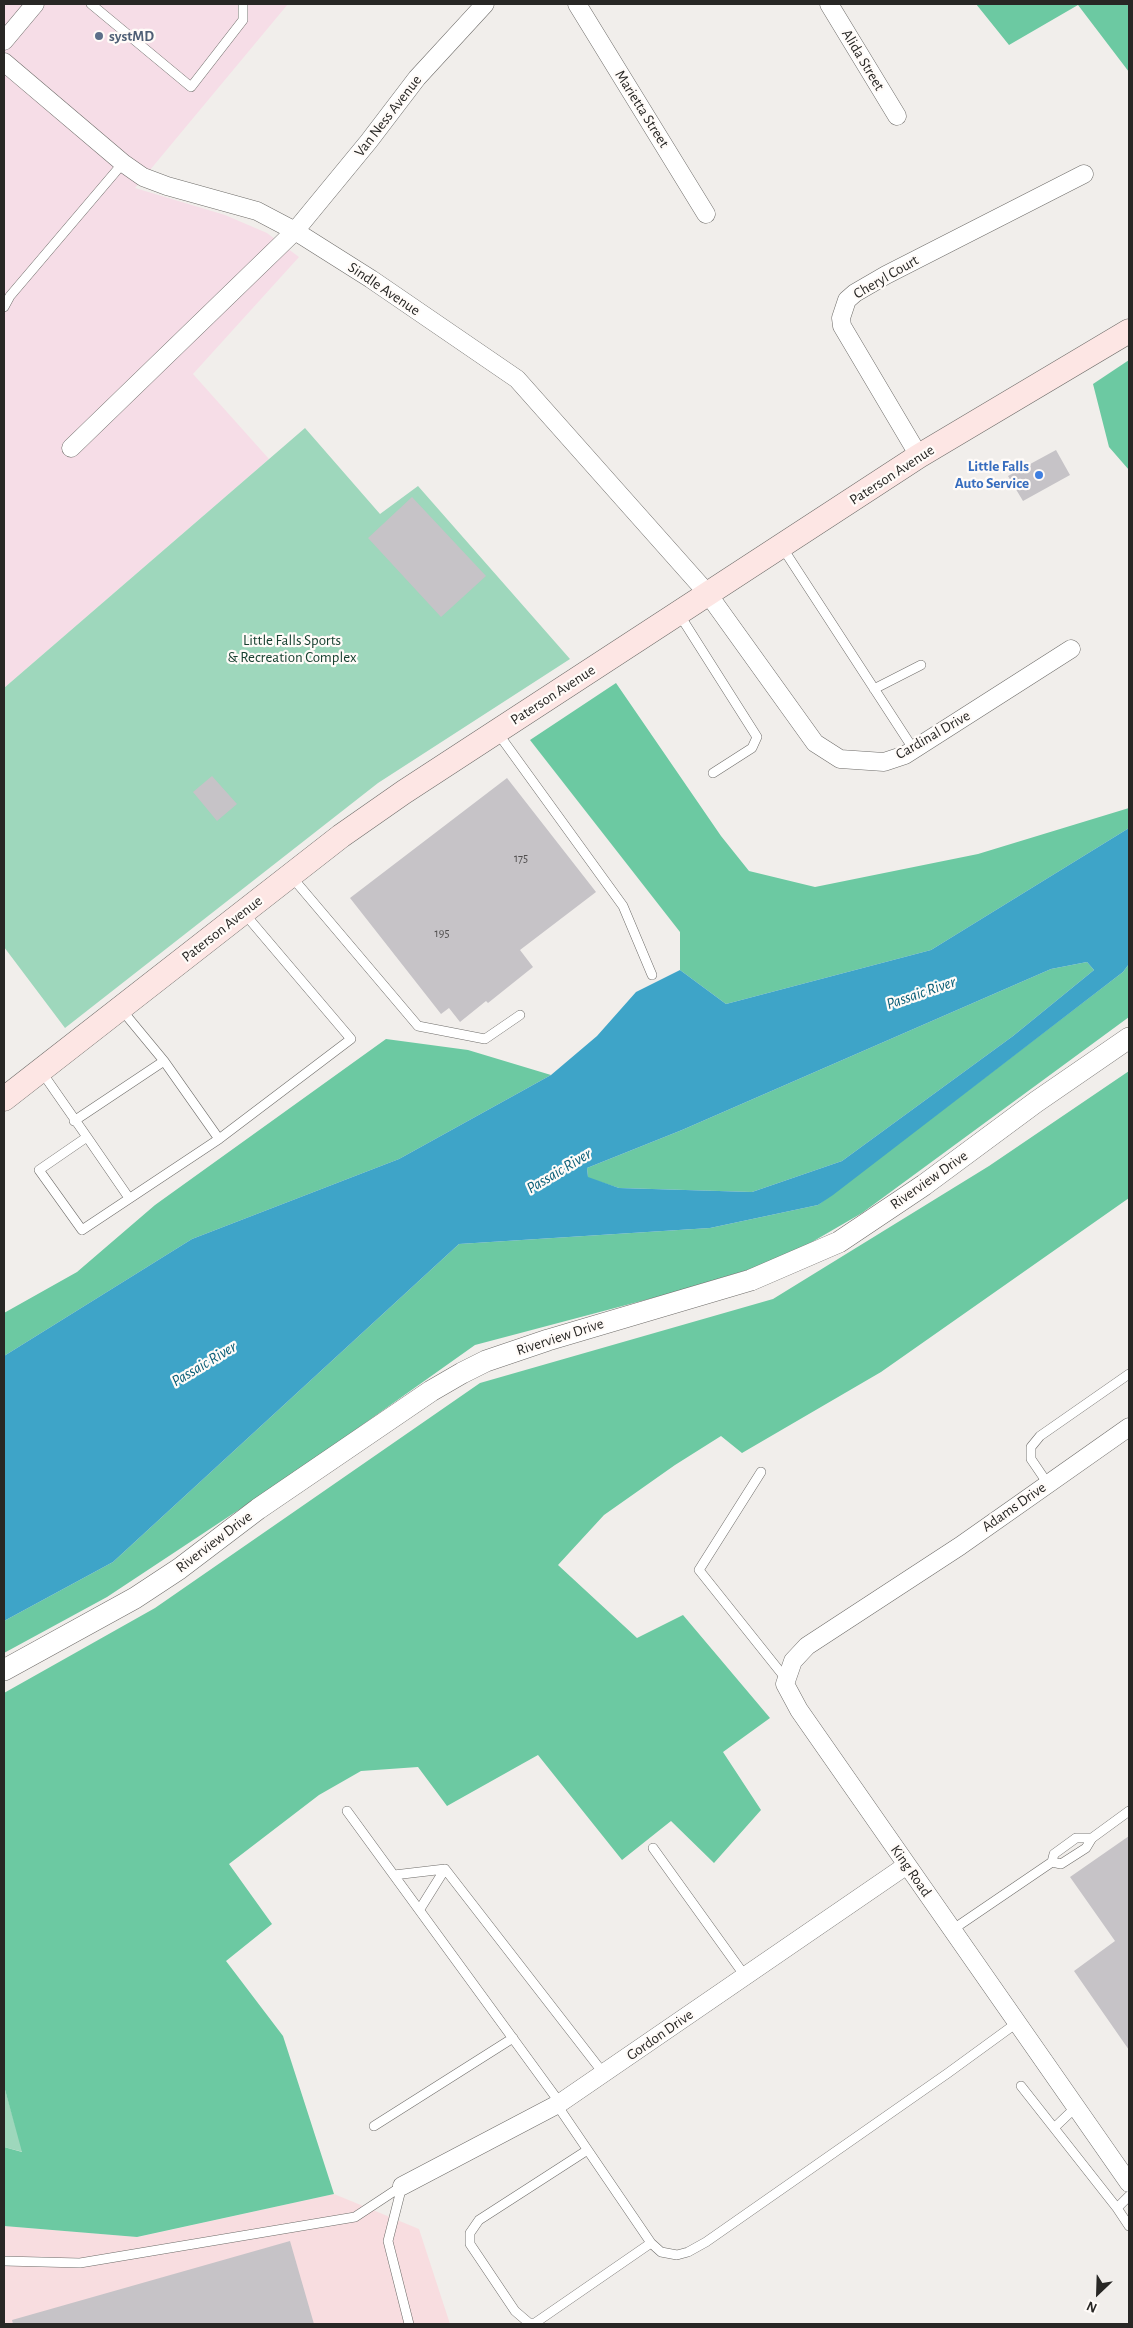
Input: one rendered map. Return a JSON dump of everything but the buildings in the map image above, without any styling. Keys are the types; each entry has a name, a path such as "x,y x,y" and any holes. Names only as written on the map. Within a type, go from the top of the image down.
{"main road":[{"name":"Paterson Avenue","path":"4,1099 341,836 496,731 679,614 919,456 1129,331"}],"street":[{"path":"4,41 35,4"},
{"name":"Van Ness Avenue","path":"71,448 295,231 370,141 417,78 485,4"},
{"name":"Marietta Street","path":"577,4 706,214"},
{"name":"Alida Street","path":"828,4 897,116"},
{"name":"Sindle Avenue","path":"4,62 123,163 144,177 167,186 257,211 295,231 371,279 517,378 708,594"},
{"name":"Cheryl Court","path":"919,456 842,326 841,318 847,300 855,293 886,275 1084,174"},
{"name":"Cardinal Drive","path":"708,594 815,743 840,759 884,762 914,750 1071,649"},
{"name":"Riverview Drive","path":"4,1670 135,1598 179,1569 258,1509 431,1391 462,1373 486,1361 548,1340 751,1280 839,1242 924,1185 1036,1102 1129,1038"},
{"name":"Adams Drive","path":"786,1679 793,1661 807,1646 1048,1484 1129,1427"},
{"name":"King Road","path":"786,1679 785,1684 798,1710 1129,2183"},
{"name":"Gordon Drive","path":"402,2186 558,2104 907,1865"}],"lane":[{"path":"91,4 191,87 243,20 243,4"},
{"path":"4,306 10,296 123,163"},
{"path":"782,547 914,750"},
{"path":"679,614 757,737 752,748 714,773"},
{"path":"874,689 921,665"},
{"path":"496,731 623,906 652,975"},
{"path":"291,875 418,1026 485,1039 520,1015"},
{"path":"87,1137 39,1170 82,1230 219,1139 351,1039 244,912"},
{"path":"121,1008 164,1061 219,1139"},
{"path":"74,1121 164,1061"},
{"path":"40,1071 129,1198"},
{"path":"1048,1484 1031,1459 1031,1447 1040,1436 1129,1374"},
{"path":"761,1472 699,1570 786,1679"},
{"path":"347,1811 513,2038 558,2104 586,2150 651,2242 661,2252 677,2255 688,2252 706,2242 1018,2022"},
{"path":"1052,1862 1061,1864 1086,1848 1092,1838 1129,1811"},
{"path":"952,1930 1052,1862 1054,1854 1076,1838 1092,1838"},
{"path":"653,1848 745,1976"},
{"path":"394,1875 445,1869"},
{"path":"420,1910 445,1869"},
{"path":"445,1869 604,2074"},
{"path":"374,2126 513,2038"},
{"path":"1021,2086 1129,2226"},
{"path":"1054,2128 1076,2107"},
{"path":"586,2150 479,2220 470,2233 470,2244 515,2311 529,2322 535,2323 651,2242"},
{"path":"4,2261 80,2263 355,2217 402,2186"},
{"path":"402,2186 388,2241 409,2324"},
{"path":"1117,2208 1129,2196"}],"shaded area":[{"path":"4,4 288,4 135,188 225,215 267,233 299,257 193,374 269,459 4,688"},
{"path":"334,2194 419,2229 450,2324 4,2324 4,2226 138,2237"}],"green space":[{"path":"976,4 1129,4 1129,72 1078,5 1009,45"},
{"path":"1129,360 1129,470 1109,447 1093,384"},
{"name":"Little Falls Sports & Recreation Complex","path":"305,428 380,514 418,486 570,659 378,783 65,1028 4,947 4,688"},
{"path":"616,683 721,836 749,871 815,887 978,854 1129,808 1129,828 931,950 726,1004 680,970 680,932 530,740"},
{"path":"1087,962 1094,970 1013,1036 842,1161 752,1192 619,1188 588,1178 587,1168 682,1130 1051,969"},
{"path":"1129,964 1129,1017 862,1213 781,1260 664,1295 475,1345 296,1472 107,1597 4,1653 4,1621 113,1562 459,1244 710,1228 818,1205 1123,972"},
{"path":"386,1039 468,1050 551,1075 399,1159 192,1239 4,1356 4,1313 77,1272 155,1205"},
{"path":"1129,1071 1129,1198 881,1372 742,1453 721,1436 675,1465 604,1515 558,1565 637,1638 683,1615 770,1718 723,1752 761,1810 714,1863 671,1821 622,1860 538,1755 447,1806 418,1767 361,1771 319,1795 229,1864 272,1924 226,1961 283,2036 334,2194 137,2237 4,2226 4,2147 22,2152 4,2086 4,1693 155,1608 480,1383 773,1299 989,1166"},
{"path":"4,2086 23,2152 4,2147"}],"water":[{"name":"Passaic River","path":"1129,828 1129,964 1123,972 833,1195 818,1205 710,1228 459,1244 113,1562 4,1621 4,1356 192,1239 399,1159 551,1075 597,1036 636,992 680,970 726,1004 931,950","holes":["1087,962 1094,970 1013,1036 842,1161 752,1192 619,1188 588,1177 587,1168 682,1130 1051,969"]}],"place":[{"name":"systMD","path":"99,36"},
{"name":"Little Falls Auto Service","path":"1039,475"}]}
